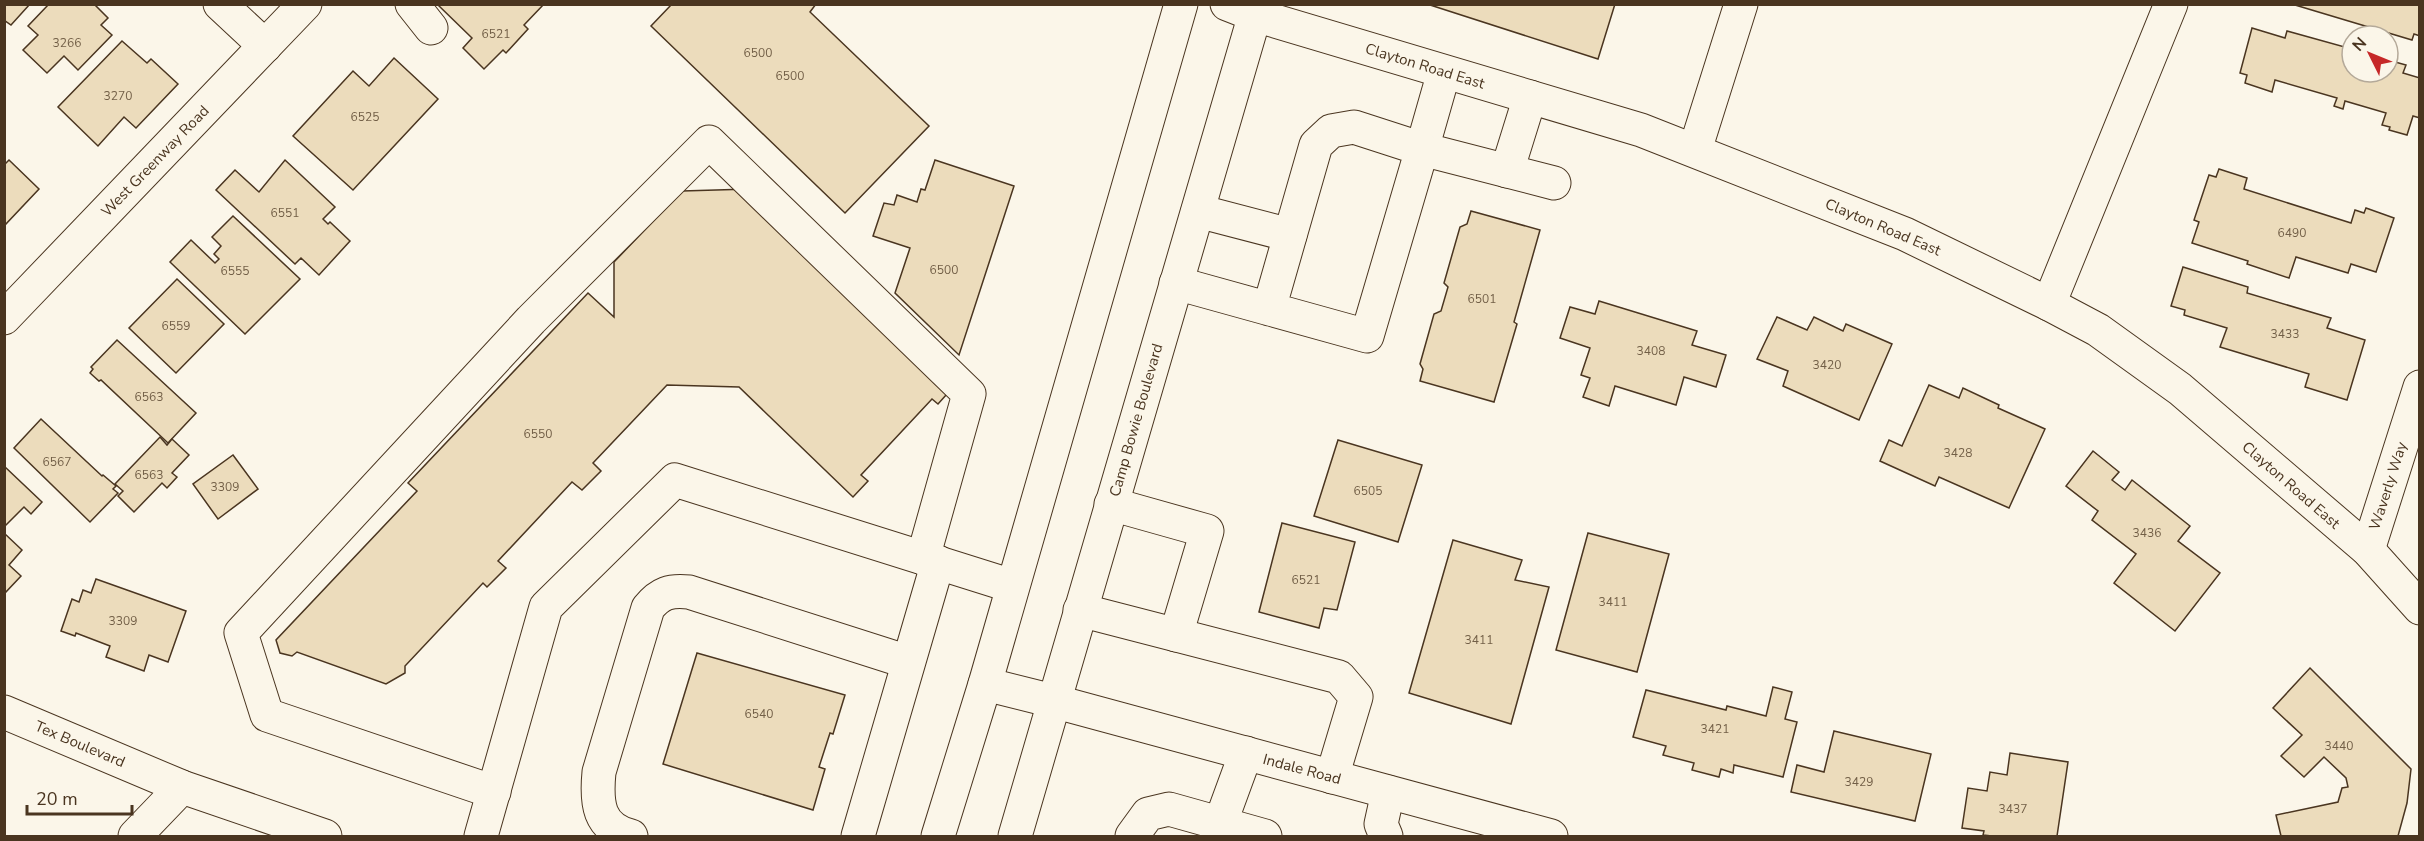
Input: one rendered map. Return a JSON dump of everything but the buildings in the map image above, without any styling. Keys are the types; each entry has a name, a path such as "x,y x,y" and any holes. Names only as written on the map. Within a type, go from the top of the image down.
{"street":[{"path":"220,4 265,46"},
{"name":"West Greenway Road","path":"4,318 305,4"},
{"path":"938,837 985,684 1181,4"},
{"path":"1695,150 1742,4"},
{"path":"2049,304 2171,4"},
{"name":"Clayton Road East","path":"1247,8 1444,72 1641,130 1905,234 2049,304 2098,330 2180,389 2368,550 2420,608"},
{"name":"Camp Bowie Boulevard","path":"1015,837 1198,211 1247,8"},
{"path":"1176,283 1367,336 1444,72"},
{"path":"1507,171 1530,97"},
{"path":"1269,309 1316,145 1331,131 1354,127 1422,149 1554,183"},
{"path":"494,792 267,715 241,633 531,320 709,142 969,394 908,662 858,837"},
{"path":"1198,211 1290,235"},
{"name":"Waverly Way","path":"2368,550 2420,387"},
{"path":"481,837 546,607 675,480 1012,586"},
{"path":"1111,504 1207,531 1176,635"},
{"path":"632,837 618,833 608,826 597,795 598,772 648,608 657,597 671,590 689,592 908,662"},
{"path":"1080,610 1340,676 1356,696 1332,777"},
{"name":"Indale Road","path":"985,684 1551,837"},
{"name":"Tex Boulevard","path":"4,712 182,787 325,837"},
{"path":"1220,824 1246,753"},
{"path":"135,837 182,787"},
{"path":"1386,837 1381,824 1388,792"},
{"path":"1132,837 1148,814 1169,809 1265,837"}]}
